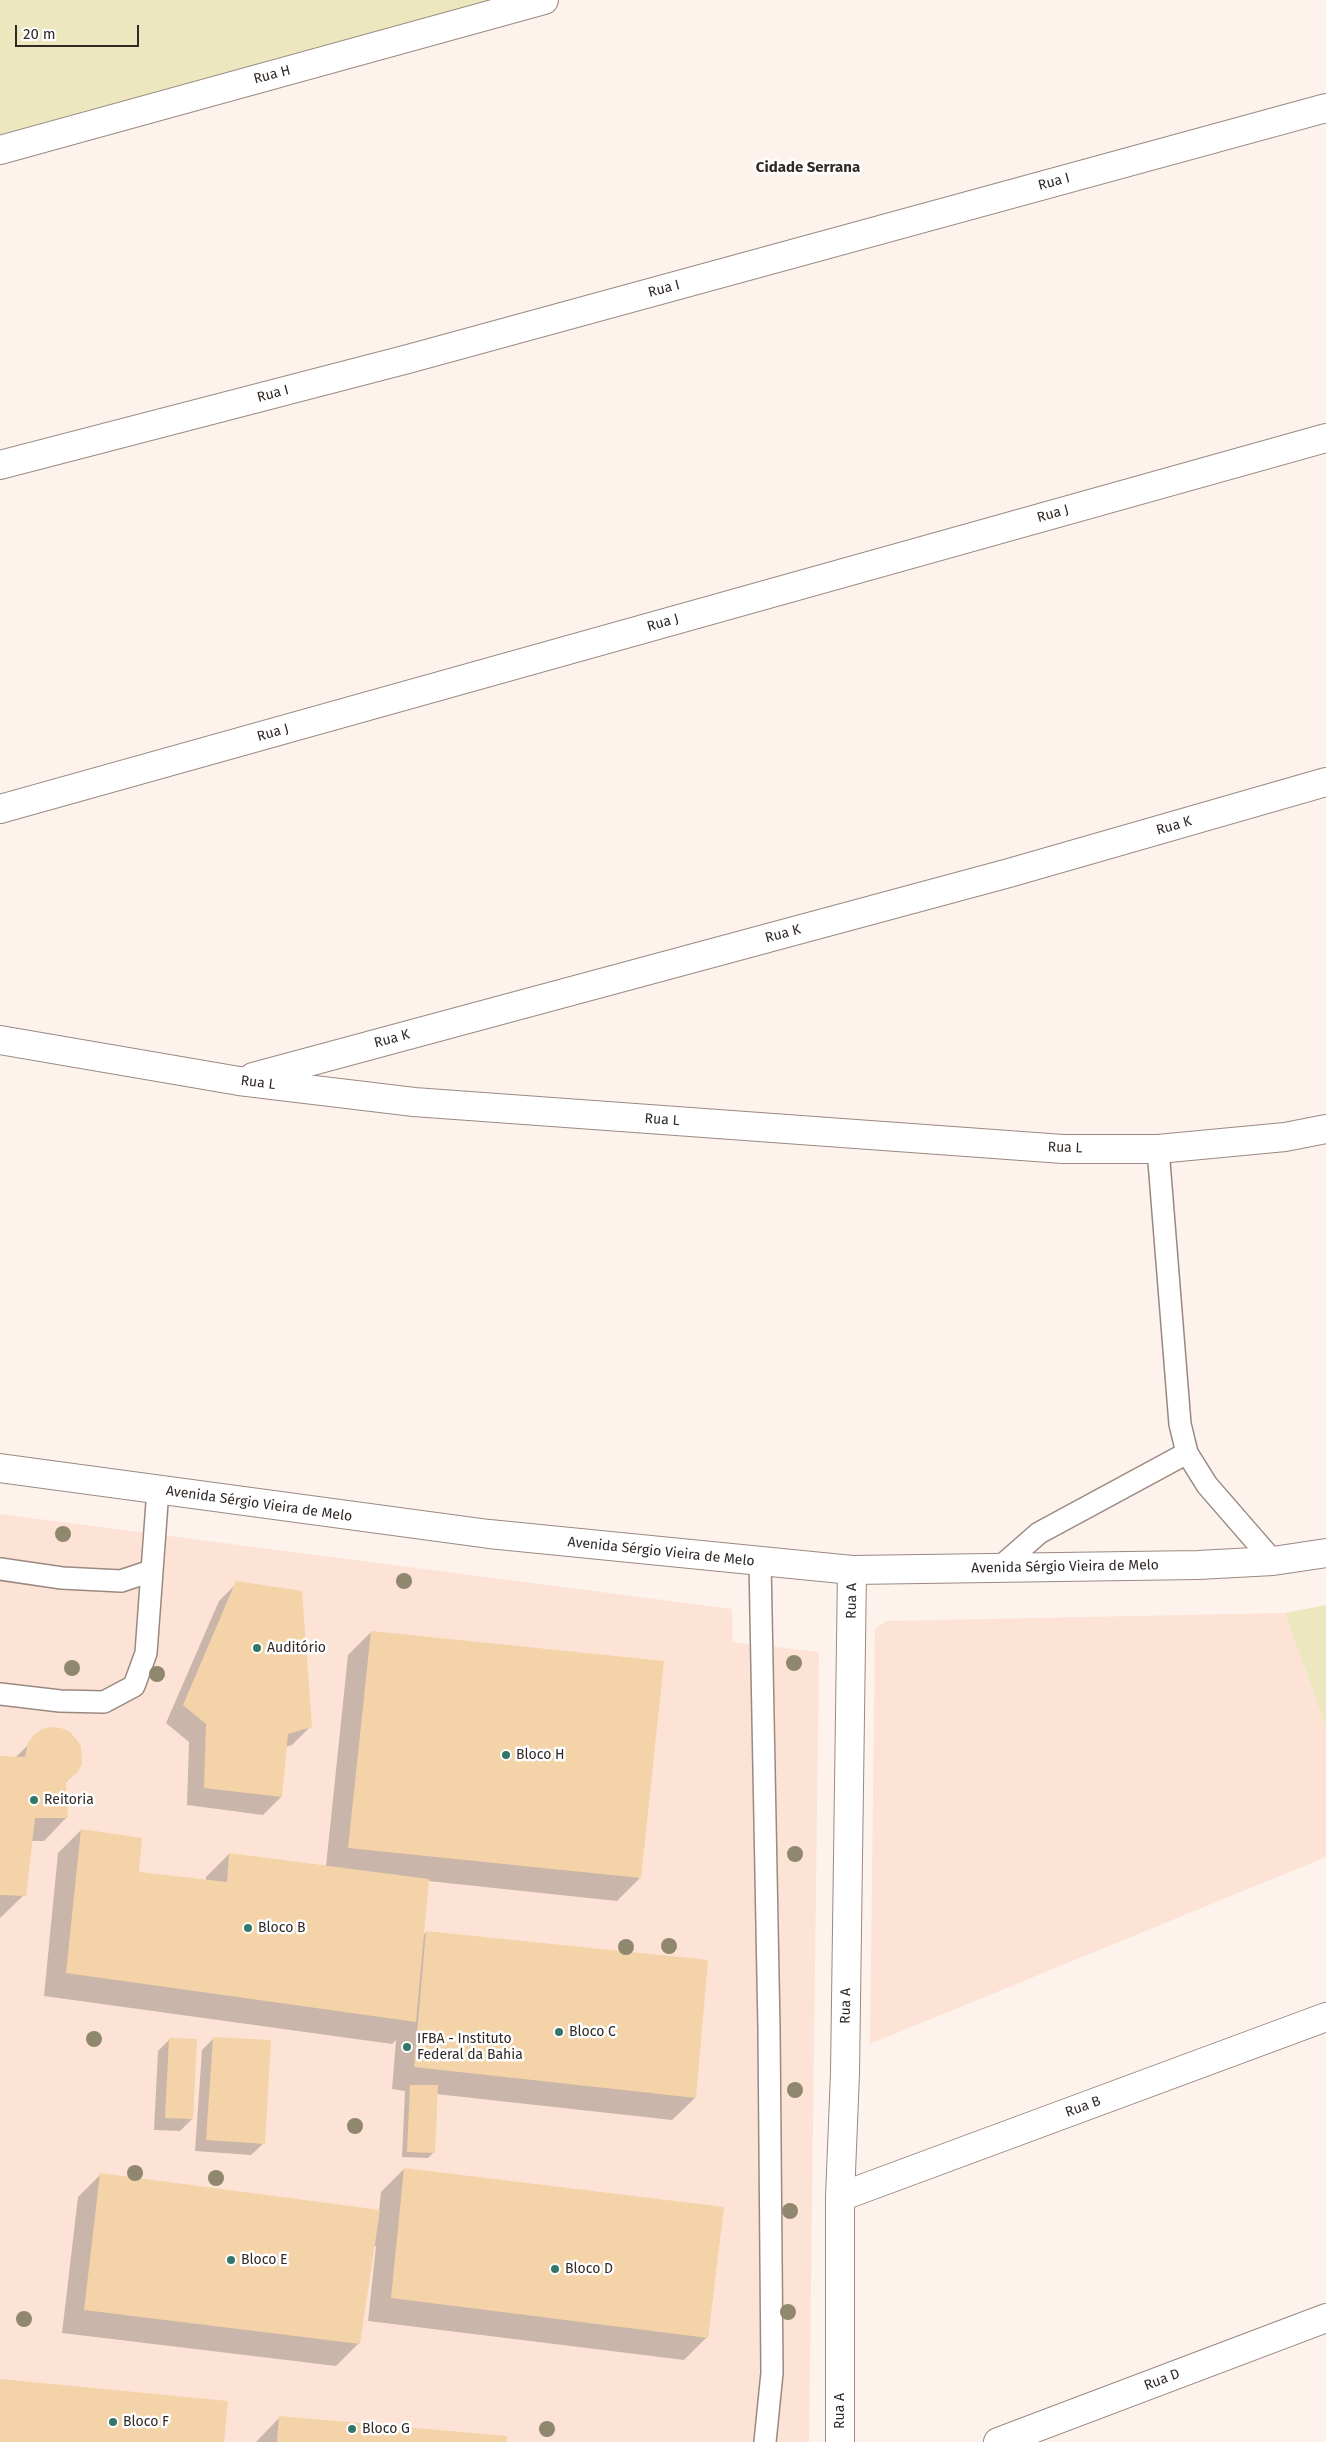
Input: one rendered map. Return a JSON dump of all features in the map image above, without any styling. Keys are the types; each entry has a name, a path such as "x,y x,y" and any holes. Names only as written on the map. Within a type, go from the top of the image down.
{"street":[{"name":"Rua H","path":"0,150 544,0"},
{"name":"Rua I","path":"0,465 408,359 1326,108"},
{"name":"Rua J","path":"0,809 1326,438"},
{"name":"Rua K","path":"240,1081 1009,873 1326,782"},
{"name":"Rua L","path":"0,1040 240,1081 434,1103 1064,1149 1158,1149 1285,1138 1326,1129"},
{"name":"Avenida Sérgio Vieira de Melo","path":"0,1468 489,1534 852,1570 1149,1567 1273,1561 1326,1553"},
{"name":"Rua A","path":"840,2442 840,2197 845,2073 852,1570"},
{"name":"Rua B","path":"840,2197 1326,2016"},
{"name":"Rua D","path":"998,2442 1326,2318"}],"lane":[{"path":"1158,1149 1180,1424 1186,1453 1207,1485 1273,1561"},
{"path":"999,1568 1039,1533 1186,1453"},
{"path":"0,1694 60,1702 104,1702 134,1686 146,1653 158,1489"},
{"path":"760,1561 769,2029 772,2373 765,2442"},
{"path":"0,1569 62,1578 121,1581 151,1571"}],"shaded area":[{"path":"0,0 490,0 0,137"},
{"name":"IFBA - Instituto Federal da Bahia","path":"0,1514 732,1609 733,1642 819,1652 809,2442 0,2442"},
{"path":"1326,1605 1326,1728 1285,1613"},
{"path":"1285,1613 1326,1728 1326,1857 870,2044 875,1629 886,1621"}],"building":[{"name":"Auditório","path":"236,1581 302,1591 312,1727 288,1734 282,1797 204,1788 206,1724 183,1705"},
{"name":"Bloco H","path":"371,1631 664,1661 641,1878 348,1848"},
{"name":"Reitoria","path":"51,1727 61,1728 70,1732 81,1746 82,1764 77,1773 66,1781 68,1818 35,1818 26,1896 0,1895 0,1756 25,1757 28,1743 34,1735 42,1729"},
{"name":"Bloco B","path":"81,1829 142,1838 139,1872 227,1882 229,1853 429,1879 416,2022 66,1973"},
{"name":"Bloco C","path":"426,1931 708,1960 696,2098 414,2067"},
{"path":"213,2037 271,2040 265,2144 206,2140"},
{"path":"169,2038 197,2039 193,2119 165,2118"},
{"path":"410,2085 438,2085 435,2153 407,2152"},
{"name":"Bloco D","path":"404,2168 724,2207 708,2338 391,2298"},
{"name":"Bloco E","path":"100,2173 380,2210 360,2344 84,2310"},
{"name":"Bloco F","path":"0,2379 228,2401 224,2442 0,2442"},
{"name":"Bloco G","path":"279,2416 507,2436 507,2442 277,2442"}],"place":[{"name":"Auditório","path":"257,1648"},
{"name":"Bloco H","path":"506,1755"},
{"name":"Reitoria","path":"34,1800"},
{"name":"Bloco B","path":"248,1928"},
{"name":"Bloco C","path":"559,2032"},
{"name":"IFBA - Instituto Federal da Bahia","path":"407,2047"},
{"name":"Bloco E","path":"231,2260"},
{"name":"Bloco D","path":"555,2269"},
{"name":"Bloco F","path":"113,2422"},
{"name":"Bloco G","path":"352,2429"}],"district":[{"name":"Cidade Serrana","path":"808,168"}]}
